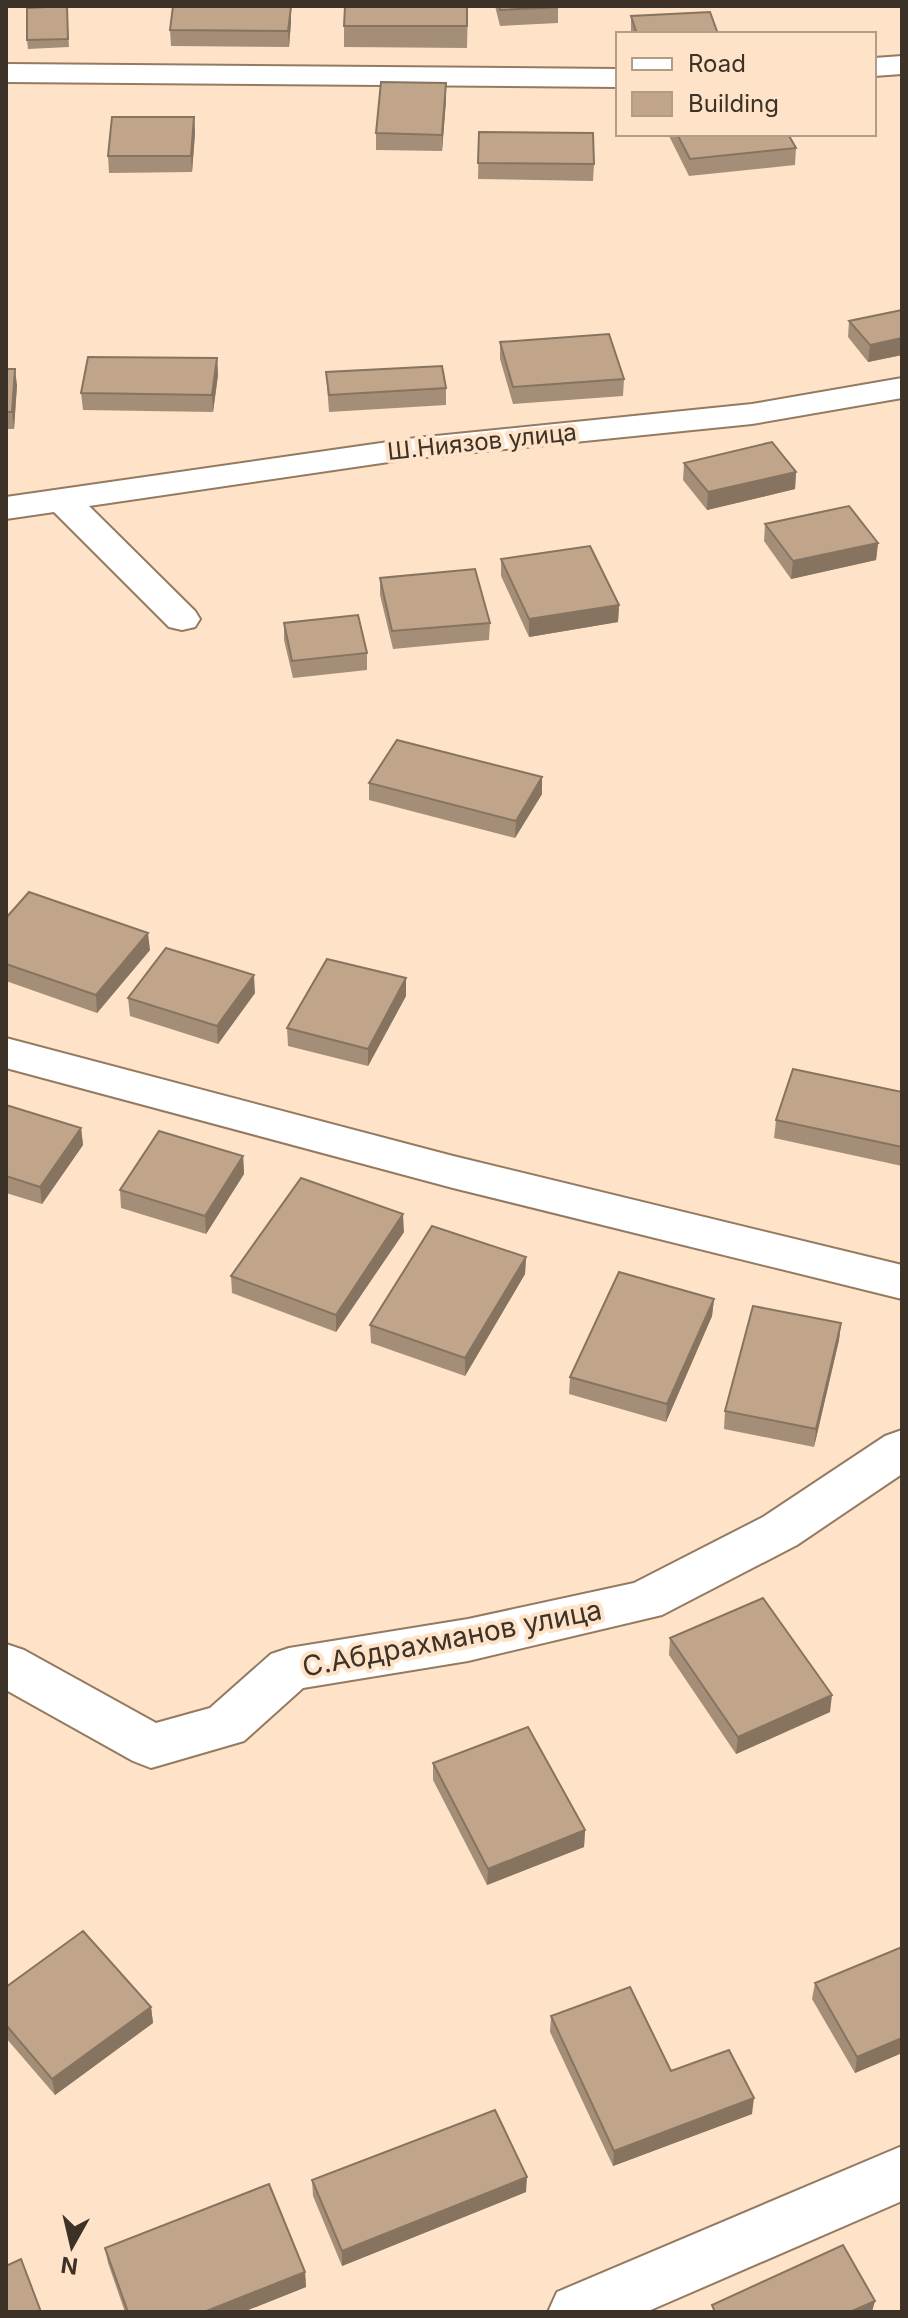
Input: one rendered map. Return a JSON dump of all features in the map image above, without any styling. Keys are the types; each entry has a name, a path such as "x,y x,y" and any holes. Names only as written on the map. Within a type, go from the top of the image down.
{"street":[{"path":"876,67 902,65"},
{"path":"6,73 616,78"},
{"name":"Ш.Ниязов улица","path":"6,508 416,448 752,414 902,388"},
{"path":"62,500 182,619"},
{"path":"6,1053 191,1106 620,1215 902,1282"},
{"name":"С.Абдрахманов улица","path":"6,1665 151,1746 226,1726 289,1669 468,1640 644,1601 780,1531 902,1449"},
{"path":"578,2312 902,2173"}],"building":[{"path":"67,6 68,39 27,40 27,8"},
{"path":"173,6 291,7 288,31 170,30"},
{"path":"345,6 467,6 467,26 344,26"},
{"path":"499,6 558,6 559,7 500,10"},
{"path":"710,12 717,32 636,32 631,16"},
{"path":"381,82 446,83 442,135 376,133"},
{"path":"112,117 194,117 191,156 108,156"},
{"path":"479,132 593,133 594,164 478,163"},
{"path":"678,136 789,136 796,148 690,159"},
{"path":"902,310 902,338 870,345 849,321"},
{"path":"609,334 624,379 513,387 500,342"},
{"path":"88,357 217,358 212,395 81,393"},
{"path":"442,366 446,388 329,395 326,372"},
{"path":"6,369 15,369 12,412 6,412"},
{"path":"772,442 796,472 708,492 684,463"},
{"path":"849,506 878,543 793,561 765,524"},
{"path":"590,546 619,605 529,619 501,559"},
{"path":"475,569 490,623 392,631 380,578"},
{"path":"358,615 367,653 292,661 284,623"},
{"path":"397,740 542,777 516,821 369,783"},
{"path":"29,892 148,933 96,995 6,964 6,918"},
{"path":"166,948 254,975 217,1026 128,998"},
{"path":"327,959 406,978 368,1049 287,1028"},
{"path":"793,1069 902,1092 902,1147 776,1120"},
{"path":"6,1105 81,1128 40,1187 6,1176"},
{"path":"159,1131 243,1156 205,1216 120,1190"},
{"path":"301,1178 403,1214 336,1315 231,1276"},
{"path":"432,1226 526,1257 465,1358 370,1325"},
{"path":"619,1272 714,1299 667,1404 570,1377"},
{"path":"753,1306 841,1323 816,1429 725,1411"},
{"path":"763,1598 832,1695 738,1737 670,1638"},
{"path":"528,1727 585,1830 488,1869 433,1763"},
{"path":"83,1931 151,2007 52,2079 6,2025 6,1987"},
{"path":"902,1947 902,2038 857,2057 815,1983"},
{"path":"630,1987 671,2071 729,2050 754,2098 614,2151 551,2016"},
{"path":"495,2110 527,2177 342,2251 312,2180"},
{"path":"269,2184 305,2272 204,2312 128,2312 105,2248"},
{"path":"843,2245 875,2301 850,2312 715,2312 712,2305"},
{"path":"21,2259 41,2312 6,2312 6,2266"}]}
